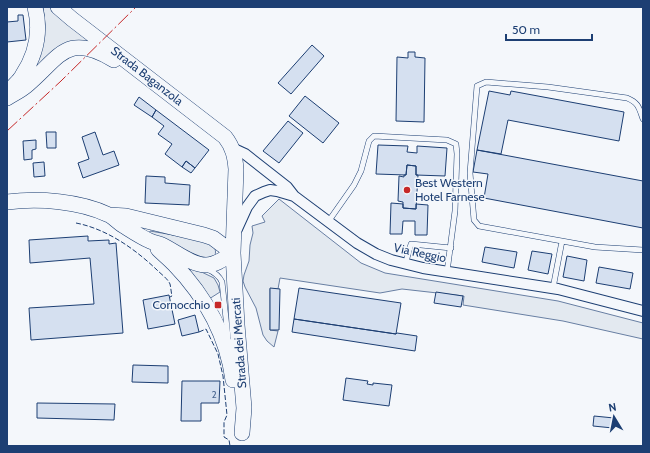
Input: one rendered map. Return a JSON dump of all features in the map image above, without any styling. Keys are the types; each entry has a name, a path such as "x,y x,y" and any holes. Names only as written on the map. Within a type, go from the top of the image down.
{"street":[{"path":"7,96 23,75 33,54 38,27 35,7"},
{"name":"Strada Baganzola","path":"58,7 225,137 232,148 236,168 233,253"},
{"path":"7,96 16,93 26,86 57,55 75,48 86,48 97,51 120,64 146,75"},
{"name":"Strada Baganzola","path":"232,148 245,154 286,186 294,196"},
{"name":"Via Reggio","path":"234,236 247,207 254,198 259,194 274,190 294,196 348,237 386,259 447,272 553,288 643,311"},
{"name":"Strada dei Mercati","path":"7,202 35,200 87,207 108,215 122,225 149,240 202,265 210,265 223,260 233,253"},
{"name":"Strada dei Mercati","path":"108,215 126,216 204,235 213,238 233,253"},
{"name":"Strada dei Mercati","path":"149,240 179,270 212,315 224,342 230,361 237,412 243,440"},
{"name":"Strada dei Mercati","path":"233,253 244,412 243,440"}],"lane":[{"path":"643,119 640,109 635,101 627,98 548,87 486,82 478,86 470,173 474,220 479,226 595,247 643,250"},
{"path":"328,222 354,185 361,171 369,141 374,136 447,140 456,144 457,154 455,211 447,272"},
{"path":"553,288 562,241"},
{"path":"405,264 411,244 451,248"},
{"path":"192,261 215,273 221,280 230,361"}],"shaded area":[{"path":"43,7 49,7 92,43 34,70 44,38 45,24"},
{"path":"279,199 361,263 385,273 558,301 643,323 643,339 563,321 463,305 464,296 402,289 380,293 280,278 278,289 270,289 270,330 278,331 274,347 263,335 256,308 243,281 249,261 250,245 253,233 252,226 265,222 262,216"},
{"path":"150,231 208,241 215,249 215,256 203,259 149,233"},
{"path":"183,263 214,278 220,292 209,299"}],"building":[{"path":"18,15 23,15 26,40 7,42 7,22 18,21"},
{"path":"312,45 324,56 291,94 278,83"},
{"path":"408,52 415,52 415,57 425,58 424,122 396,121 397,57 408,58"},
{"path":"489,91 510,95 511,91 624,112 619,141 508,120 501,154 477,150"},
{"path":"305,96 339,123 323,143 289,116"},
{"path":"139,97 156,110 152,117 134,105"},
{"path":"156,110 209,150 195,168 186,161 182,167 165,154 172,144 158,134 164,126 152,117"},
{"path":"288,121 303,133 279,163 263,151"},
{"path":"46,132 56,132 56,148 47,148"},
{"path":"95,132 103,155 114,151 119,165 83,178 78,163 89,159 82,137"},
{"path":"36,140 36,149 32,150 32,159 24,160 23,141"},
{"path":"378,145 408,146 407,152 417,153 417,146 447,148 445,176 416,175 416,166 407,165 406,175 376,174"},
{"path":"477,150 643,181 643,228 484,198 488,174 473,172"},
{"path":"186,161 195,168 191,173 182,167"},
{"path":"44,162 45,176 34,177 33,163"},
{"path":"407,165 416,166 416,175 418,175 416,209 403,208 403,202 398,201 399,176 404,177 404,175 406,175"},
{"path":"146,176 165,177 165,183 190,185 189,205 145,203"},
{"path":"391,203 403,204 403,208 416,209 416,204 428,205 427,235 415,235 415,221 403,221 402,234 390,234"},
{"path":"88,236 88,241 109,240 109,244 116,243 123,333 31,340 29,308 94,304 90,258 30,263 29,240"},
{"path":"485,247 517,252 514,268 482,262"},
{"path":"532,251 552,254 548,274 528,270"},
{"path":"567,256 587,260 584,281 563,277"},
{"path":"599,267 633,273 630,289 596,283"},
{"path":"270,288 280,289 279,330 270,330"},
{"path":"299,288 401,303 396,334 294,319"},
{"path":"436,292 463,296 461,307 434,303"},
{"path":"169,295 175,324 148,329 143,300"},
{"path":"195,315 199,332 182,336 178,320"},
{"path":"294,319 417,336 415,351 292,332"},
{"path":"133,365 168,366 168,383 132,382"},
{"path":"346,378 368,381 367,384 373,385 373,383 392,385 389,406 343,400"},
{"path":"182,381 220,381 219,403 201,403 201,421 181,421"},
{"path":"37,403 115,404 114,420 37,418"},
{"path":"594,416 614,418 613,428 593,426"}],"fence":[{"path":"76,223 99,230 130,247 169,282 172,296 170,297"},
{"path":"199,332 206,329 218,354 223,376 227,415 224,422 224,437 229,440 230,446"}],"power":[{"path":"7,131 61,81 136,7"}],"place":[{"name":"Best Western Hotel Farnese","path":"407,190"},
{"name":"Cornocchio","path":"218,305"}]}
